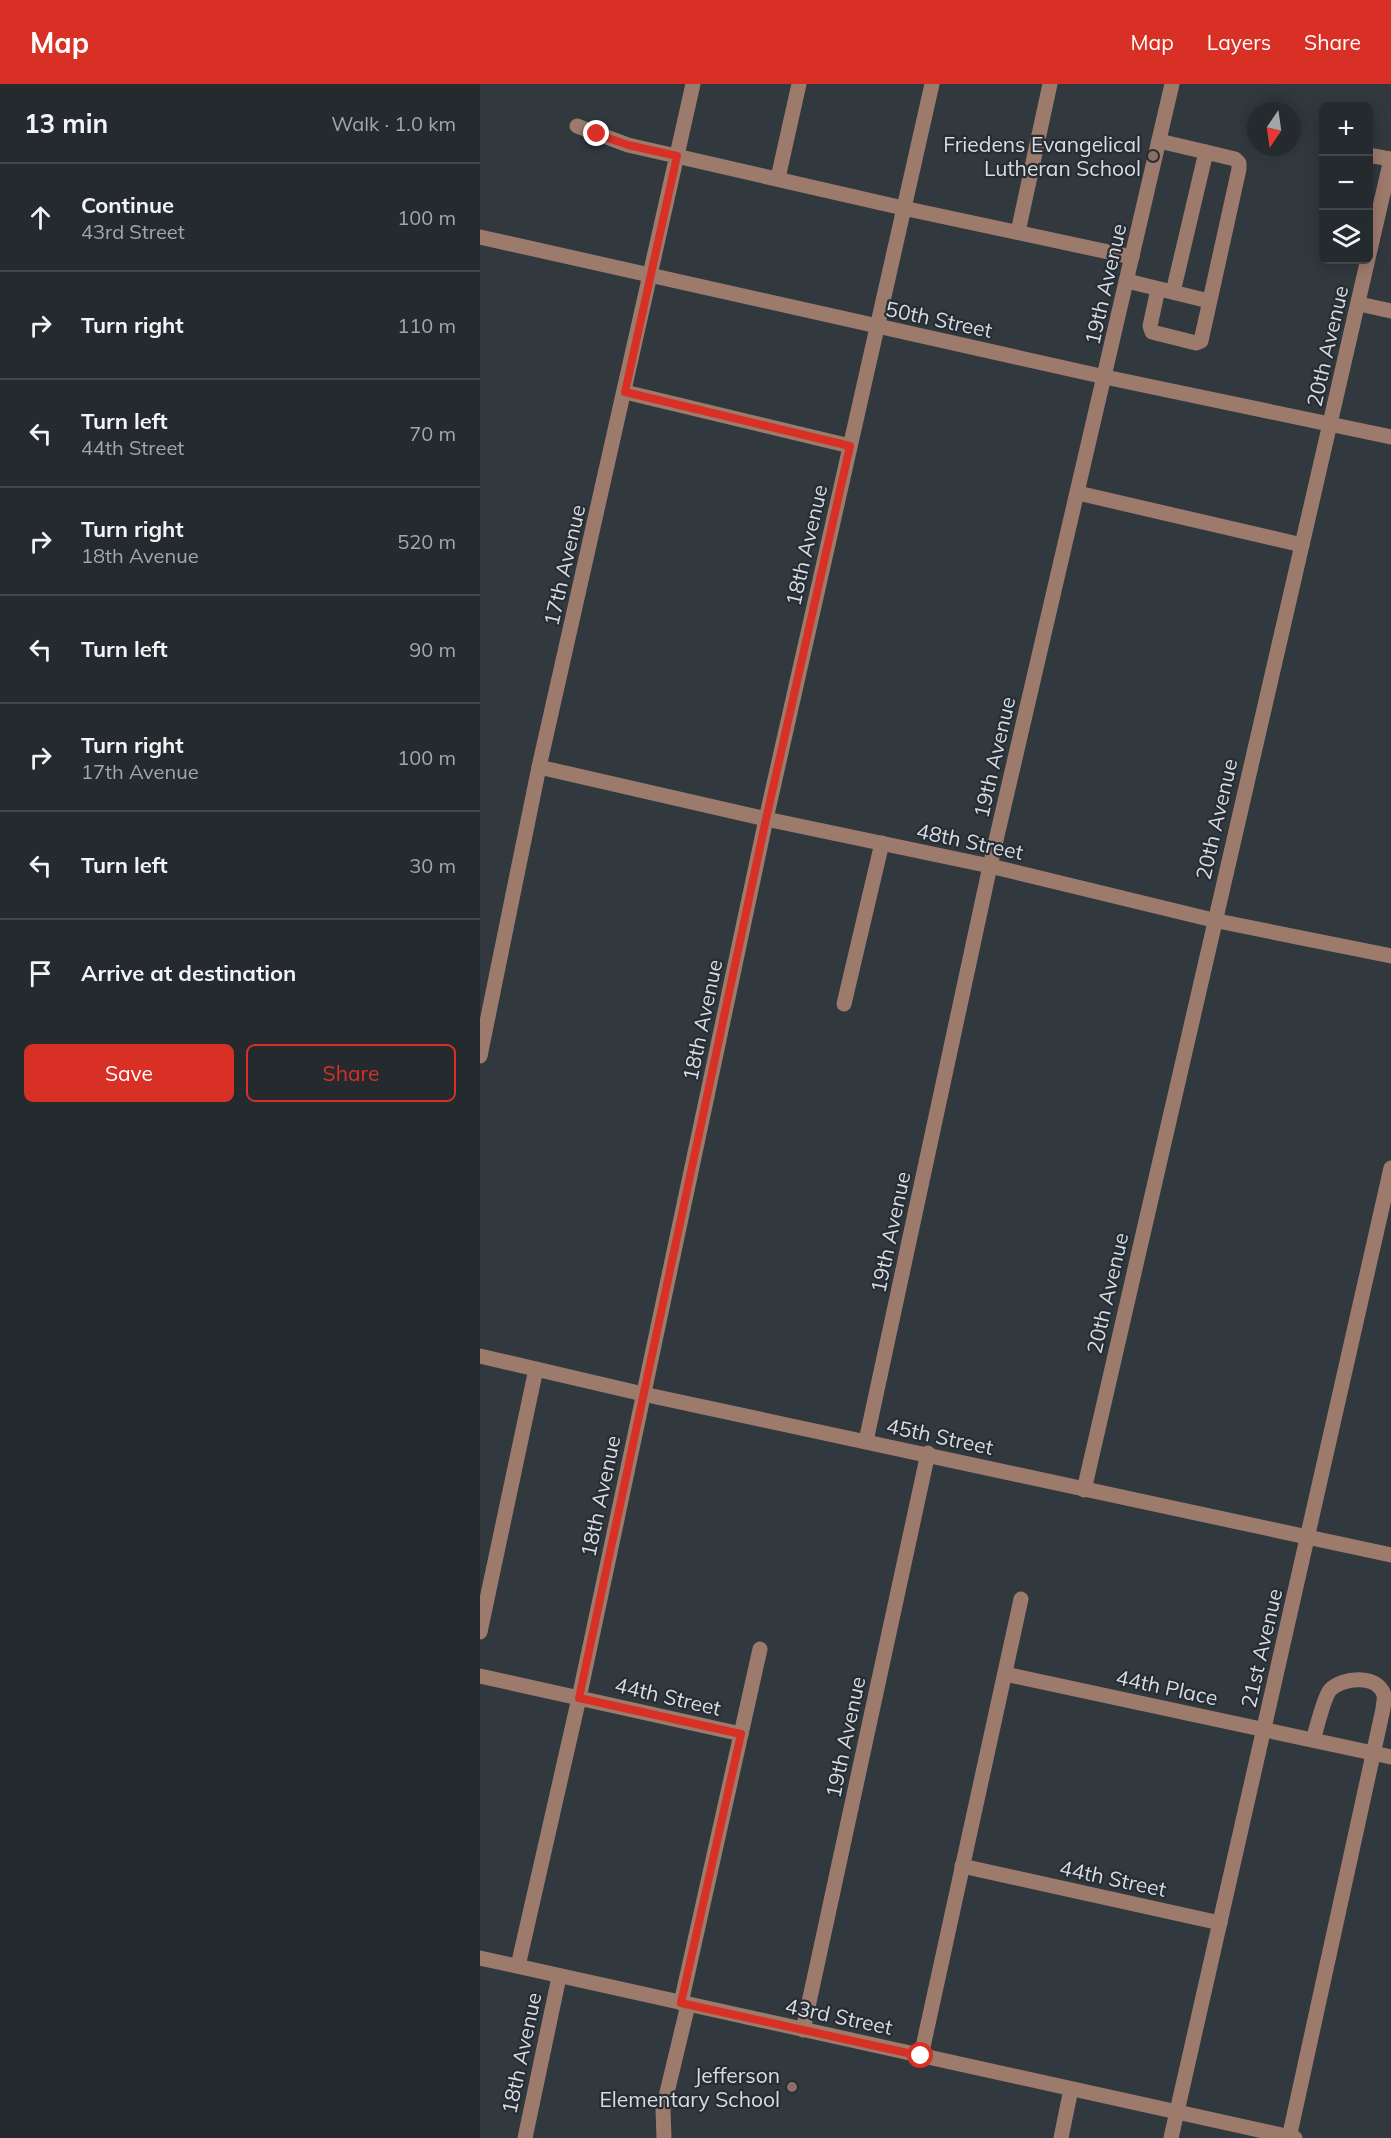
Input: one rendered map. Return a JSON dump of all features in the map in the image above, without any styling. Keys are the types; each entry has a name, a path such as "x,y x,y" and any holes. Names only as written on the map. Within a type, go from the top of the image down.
{"street":[{"name":"17th Avenue","path":"480,1056 539,767 693,84"},
{"path":"778,178 799,84"},
{"name":"18th Avenue","path":"518,1966 579,1698 766,819 932,84"},
{"path":"1018,232 1050,84"},
{"name":"19th Avenue","path":"866,1441 990,866 1106,377 1172,84"},
{"path":"578,126 628,145 903,208 1132,257"},
{"path":"1159,141 1206,152 1235,159 1239,163 1201,341 1196,343 1152,332 1150,326 1166,290 1206,152"},
{"path":"1373,156 1391,159"},
{"name":"20th Avenue","path":"1084,1490 1391,159"},
{"name":"50th Street","path":"480,237 877,327 1391,437"},
{"path":"1127,281 1209,301"},
{"path":"1359,304 1391,311"},
{"path":"625,392 850,446"},
{"path":"1078,493 1302,545"},
{"name":"48th Street","path":"539,767 766,819 990,866 1214,920 1391,956"},
{"path":"844,1004 882,843"},
{"name":"21st Avenue","path":"1171,2138 1391,1168"},
{"name":"45th Street","path":"480,1356 643,1394 1391,1555"},
{"path":"480,1632 536,1369"},
{"name":"19th Avenue","path":"803,2030 928,1454"},
{"path":"921,2056 1021,1599"},
{"path":"664,2138 663,2109 760,1649"},
{"name":"44th Place","path":"1005,1674 1391,1757"},
{"name":"44th Street","path":"480,1676 741,1734"},
{"path":"1291,2138 1373,1753 1387,1702 1378,1685 1362,1679 1342,1683 1330,1691 1312,1740"},
{"name":"44th Street","path":"962,1866 1220,1923"},
{"name":"43rd Street","path":"480,1958 1291,2138"},
{"name":"18th Avenue","path":"525,2138 559,1977"},
{"path":"1061,2138 1071,2090"}],"place":[{"name":"Friedens Evangelical Lutheran School","path":"1153,156"},
{"name":"Jefferson Elementary School","path":"792,2087"}],"route":[{"path":"597,134 628,145 677,156 625,392 850,446 766,819 579,1698 741,1734 681,2003 921,2056"}]}
